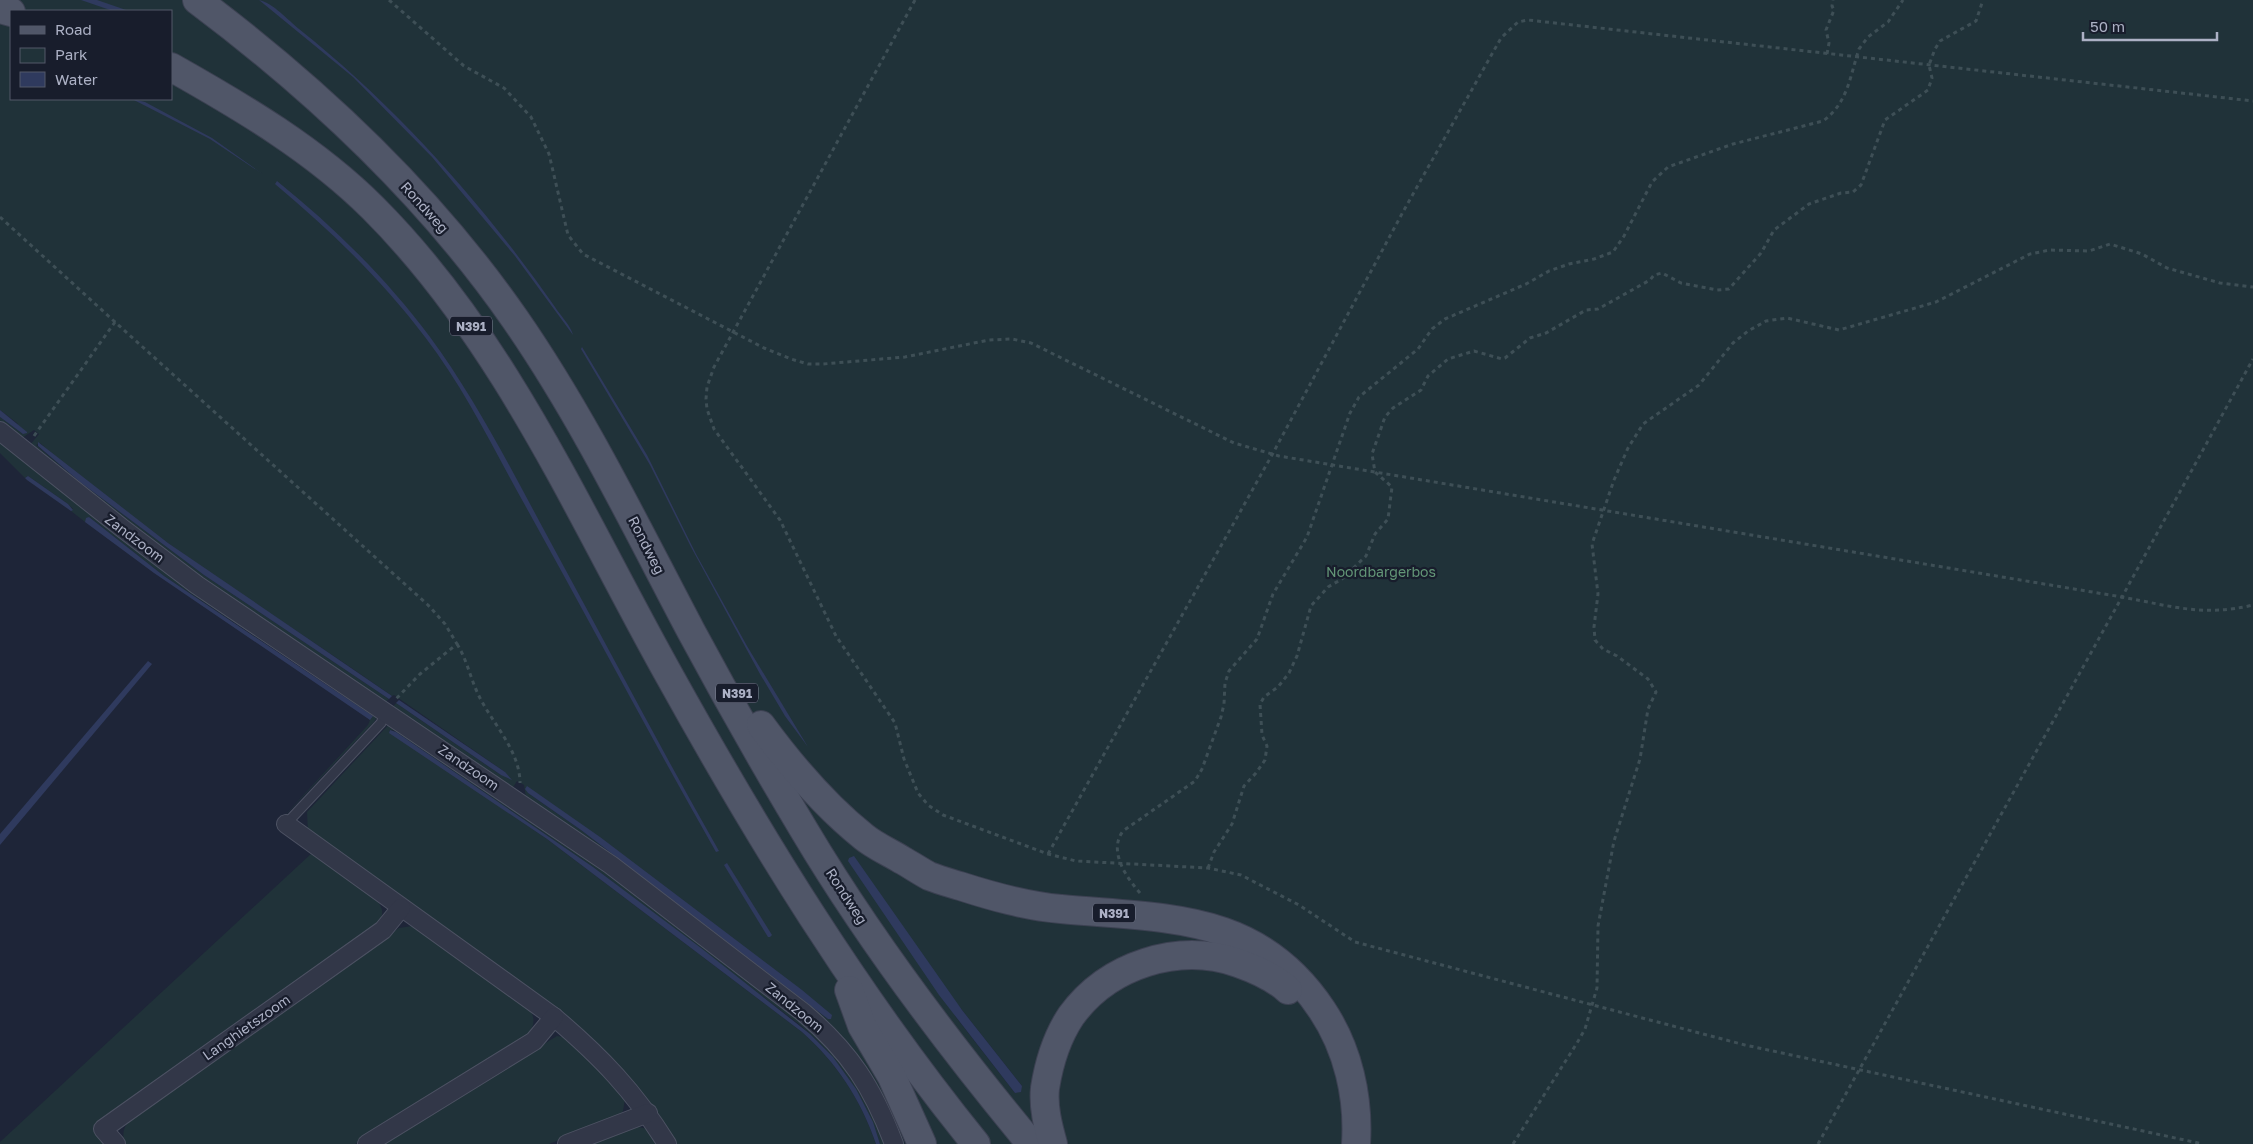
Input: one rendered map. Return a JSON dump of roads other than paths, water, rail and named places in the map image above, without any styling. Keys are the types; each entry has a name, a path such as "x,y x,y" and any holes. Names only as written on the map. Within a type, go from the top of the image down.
{"main road":[{"name":"Rondweg","path":"197,0 274,61 327,107 401,180 474,264 514,317 574,412 635,522 692,631 806,834 860,917 920,1003 1031,1144"},
{"name":"N391","path":"172,68 236,105 293,143 340,178 389,226 450,298 480,338 510,384 741,802 838,959 976,1144"},
{"name":"N391","path":"692,631 809,787 865,838 930,876 1001,900 1031,906 1142,915 1200,924 1240,937 1276,960 1292,973 1318,1003 1332,1024 1346,1057 1355,1105 1356,1144"},
{"path":"1053,1144 1046,1117 1045,1089 1053,1052 1071,1017 1103,984 1132,968 1172,955 1198,955 1228,960 1250,967 1284,987 1310,1014 1326,1041 1336,1069 1344,1124 1343,1144"},
{"name":"N391","path":"838,959 862,1026 892,1077 922,1144"}],"street":[{"name":"Zandzoom","path":"0,431 197,585 611,865 824,1030 863,1076 880,1108 894,1144"},
{"path":"286,824 554,1017 594,1051 625,1083 648,1113 667,1144"},
{"name":"Langhietszoom","path":"116,1144 103,1129 383,930 401,908"},
{"path":"367,1144 534,1040 554,1017"},
{"path":"567,1144 648,1113"}],"lane":[{"path":"286,824 381,724 386,712"}],"water":[{"path":"81,0 97,0 126,10 110,10"},
{"path":"259,0 275,8 335,59 404,124 437,159 498,231 565,321 573,335 515,256 432,157 353,77"},
{"path":"134,100 145,102 212,138 264,175 210,139"},
{"path":"277,181 319,216 396,294 448,363 497,444 719,851 716,852 491,442 440,357 373,275 335,237 275,184"},
{"path":"582,347 647,455 696,554 747,646 808,747 785,716 760,674 691,547 650,465 581,349"},
{"path":"0,410 27,433 23,434 0,417"},
{"path":"38,442 168,543 392,696 389,699 204,575 80,482 38,446"},
{"path":"28,476 68,504 73,510 71,511 27,480 25,478"},
{"path":"89,517 164,576 373,716 370,720 154,573 85,522 86,518"},
{"path":"148,661 152,664 0,845 0,834"},
{"path":"399,700 505,772 512,780 501,775 396,703"},
{"path":"390,730 396,732 593,867 701,948 810,1034 833,1057 856,1089 873,1122 880,1144 876,1144 863,1112 837,1069 802,1032 547,839 389,733"},
{"path":"527,786 600,837 802,990 832,1015 831,1019 828,1019 581,830 528,793 525,789"},
{"path":"854,856 962,1010 1022,1086 1021,1092 1015,1093 939,995 848,861 849,858"},
{"path":"727,863 772,935 770,937 768,937 724,865"}],"park label":[{"name":"Noordbargerbos","path":"1381,571"}]}
